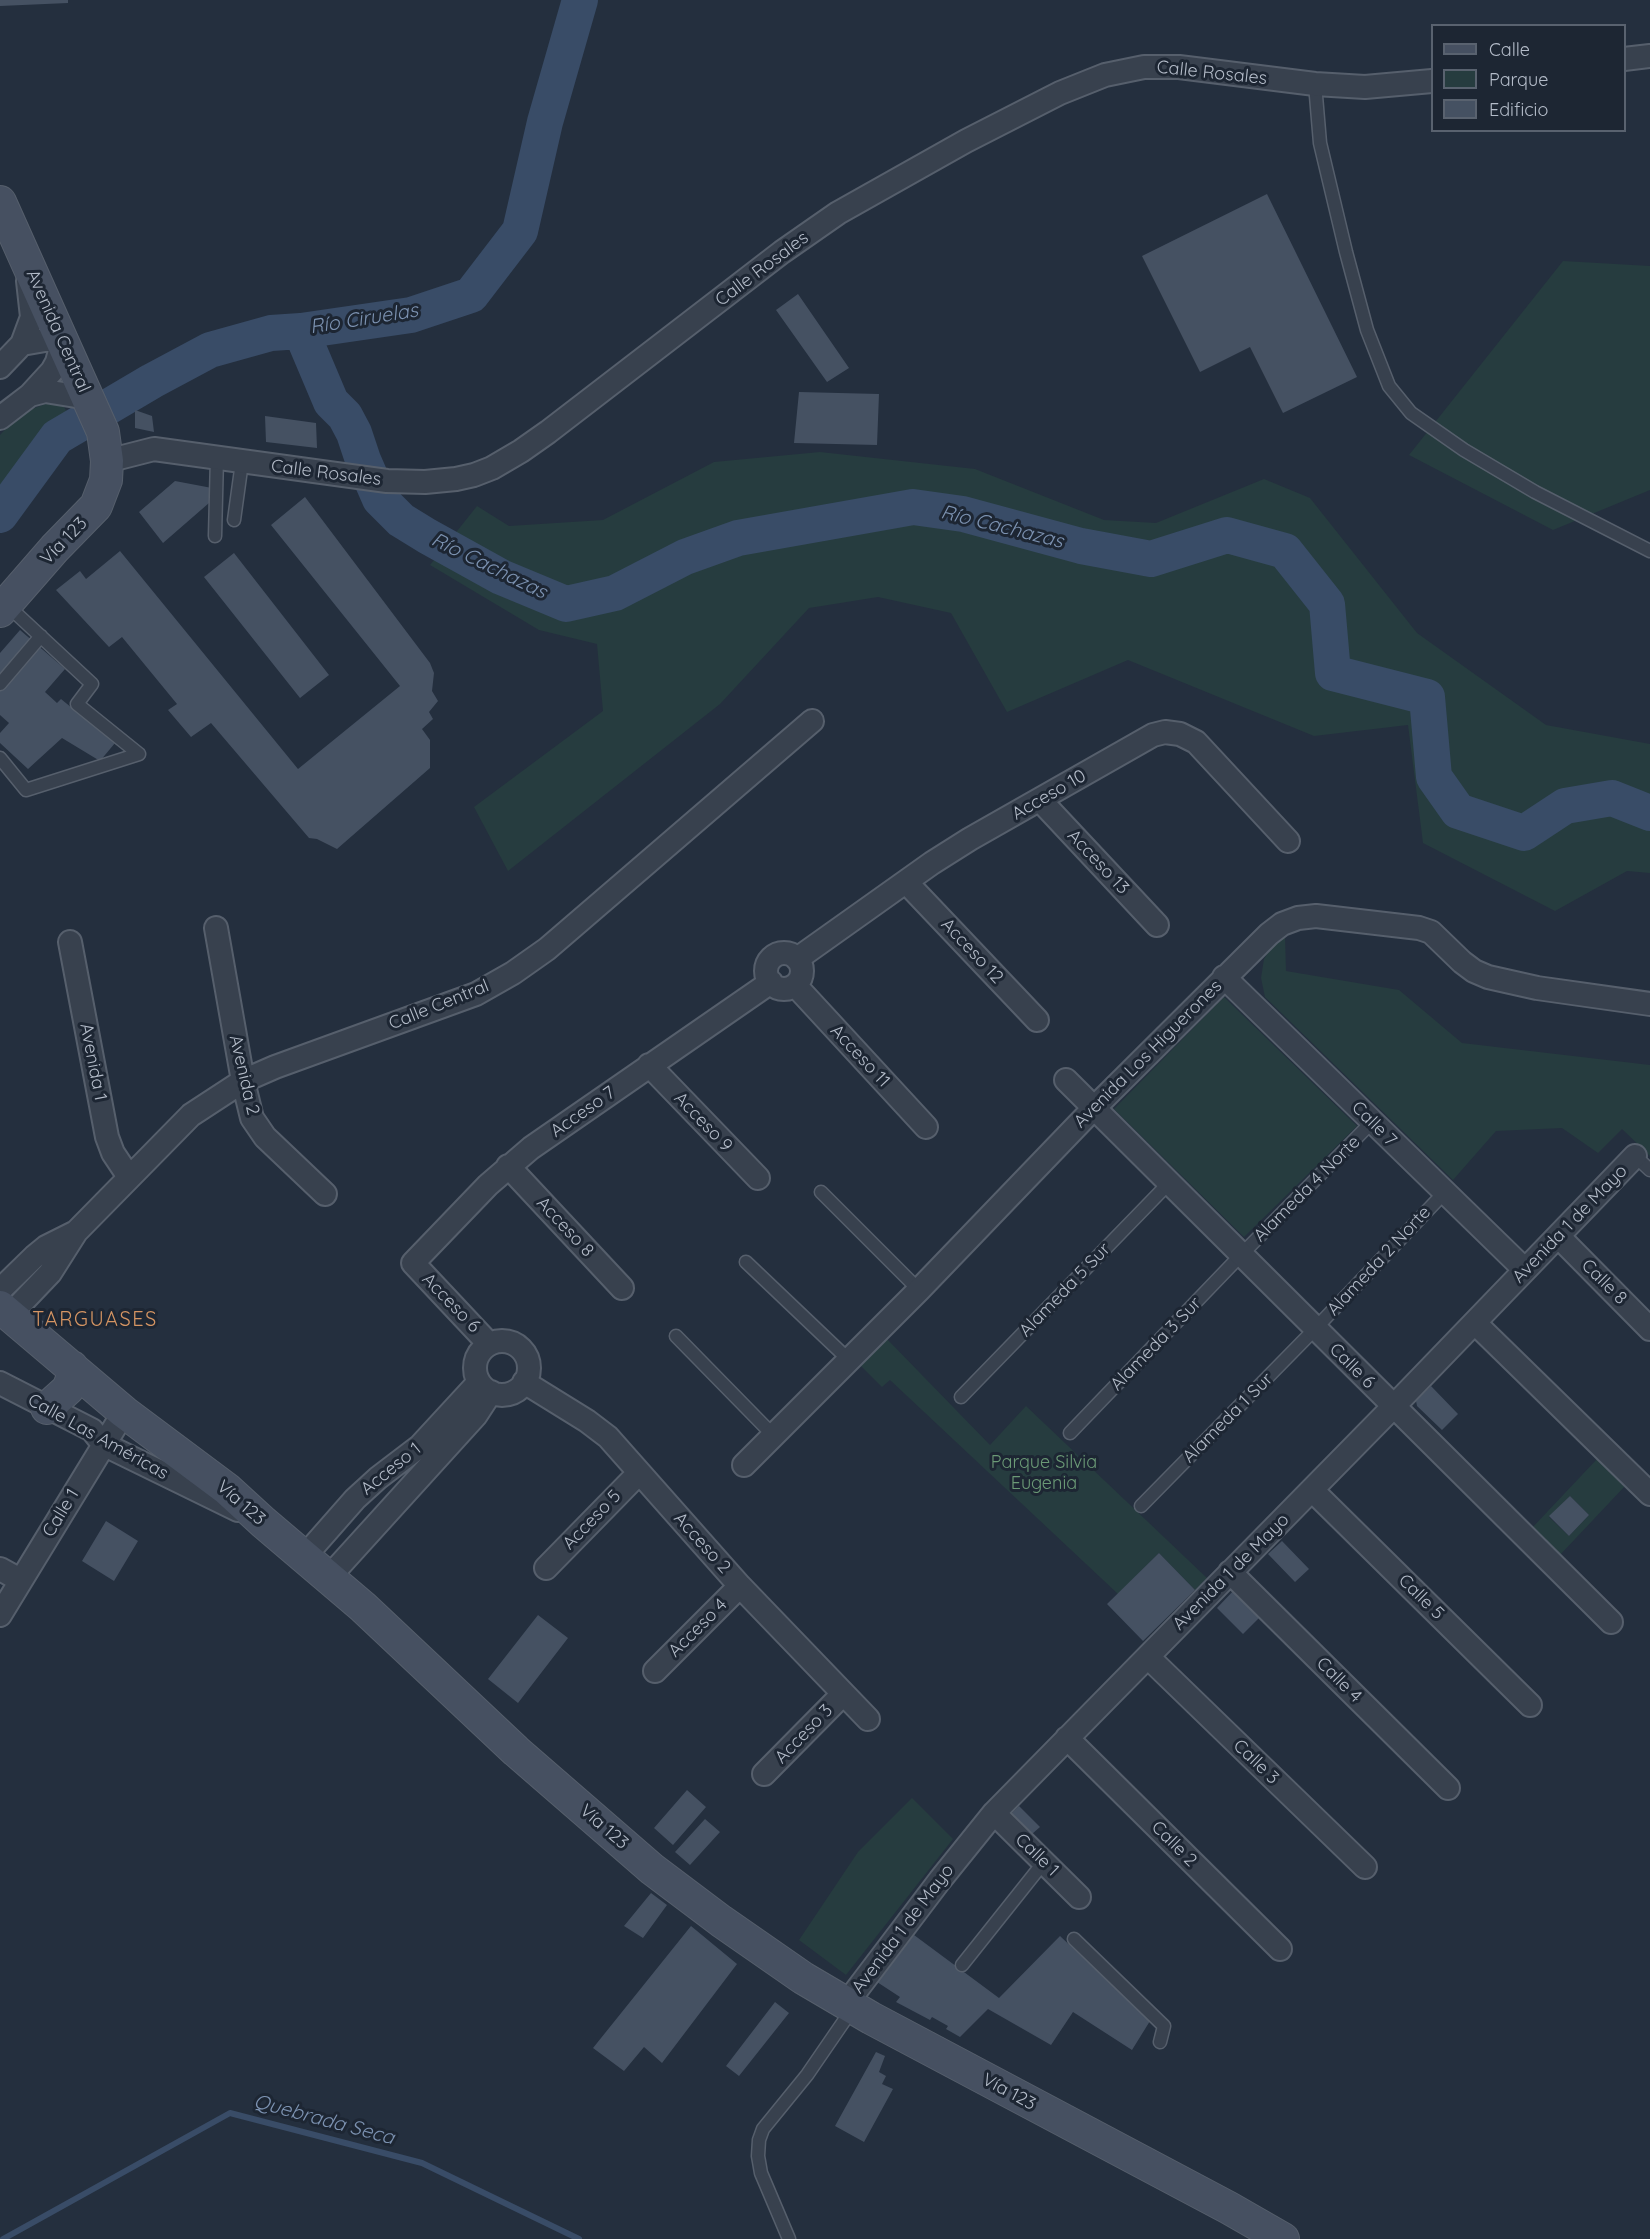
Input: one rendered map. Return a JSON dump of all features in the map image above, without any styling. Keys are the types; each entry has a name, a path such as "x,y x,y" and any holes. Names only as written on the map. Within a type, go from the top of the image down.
{"main road":[{"name":"Avenida Central","path":"0,202 63,340 89,401 105,447"},
{"name":"Vía 123","path":"3,607 96,506 106,480 105,447"},
{"name":"Vía 123","path":"3,1304 124,1412 227,1489 429,1667 516,1751 652,1869 721,1921 803,1978 850,2006 1283,2239"},
{"path":"47,1408 68,1389 72,1379 72,1367"}],"street":[{"path":"1626,59 1650,56"},
{"name":"Calle Rosales","path":"105,447 136,452 154,450 217,457 387,481 425,482 474,475 511,457 548,432 782,252 838,213 966,141 1060,93 1105,75 1144,66 1179,67 1315,84 1365,87 1431,81"},
{"path":"0,368 22,344 32,317 23,254"},
{"path":"0,418 30,395 52,371 63,340 22,344"},
{"path":"30,395 45,391 89,401"},
{"name":"Calle Central","path":"3,1304 50,1273 76,1232 191,1115 243,1081 275,1067 476,994 513,973 547,949 812,721"},
{"name":"Acceso 10","path":"797,959 970,839 1153,735 1165,732 1180,734 1196,742 1288,841"},
{"name":"Acceso 13","path":"1040,800 1157,925"},
{"name":"Acceso 12","path":"906,882 1037,1020"},
{"name":"Avenida Los Higuerones","path":"744,1465 919,1290 1224,977 1282,924 1298,918 1316,916 1419,928 1431,932 1462,962 1488,977 1537,988 1650,1004"},
{"name":"Avenida 2","path":"216,928 243,1081 252,1118 265,1137 325,1194"},
{"name":"Avenida 1","path":"70,942 107,1137 113,1154 129,1177"},
{"path":"788,953 797,959 802,969 795,985 785,988 775,986 766,972 772,957 788,953"},
{"name":"Calle 7","path":"1224,977 1525,1270"},
{"name":"Acceso 7","path":"413,1263 508,1166 771,982"},
{"name":"Acceso 11","path":"795,985 926,1127"},
{"name":"Acceso 9","path":"650,1065 758,1178"},
{"name":"Calle 6","path":"1066,1080 1611,1622"},
{"name":"Avenida 1 de Mayo","path":"850,2006 940,1880 994,1814 1558,1236 1643,1163"},
{"name":"Acceso 8","path":"508,1166 622,1288"},
{"name":"Calle 8","path":"1558,1236 1650,1329"},
{"name":"Acceso 6","path":"413,1263 489,1344"},
{"path":"1475,1323 1650,1494"},
{"path":"506,1342 521,1350 528,1366 524,1382 506,1395 485,1387 475,1365 482,1349 489,1344 506,1342"},
{"name":"Acceso 2","path":"524,1382 608,1437 740,1586 868,1719"},
{"name":"Calle Las Américas","path":"0,1383 92,1430 103,1444 263,1522"},
{"name":"Acceso 1","path":"329,1577 363,1540 429,1453 485,1387"},
{"name":"Calle 1","path":"0,1615 124,1412"},
{"name":"Acceso 1","path":"304,1557 336,1519 378,1478 429,1453"},
{"name":"Acceso 5","path":"546,1568 639,1473"},
{"name":"Calle 5","path":"1312,1490 1530,1705"},
{"path":"336,1519 363,1540"},
{"path":"0,1569 20,1580"},
{"name":"Calle 4","path":"1230,1572 1448,1788"},
{"name":"Acceso 4","path":"655,1671 740,1586"},
{"name":"Calle 3","path":"1148,1657 1365,1867"},
{"name":"Acceso 3","path":"764,1774 843,1694"},
{"name":"Calle 2","path":"1067,1738 1280,1949"},
{"name":"Calle 1","path":"994,1814 1079,1897"}],"lane":[{"path":"1315,84 1320,143 1346,252 1367,330 1389,386 1411,413 1464,450 1535,492 1650,551"},
{"path":"215,536 217,457"},
{"path":"234,520 242,462"},
{"path":"0,758 26,790 139,754 77,704 92,684 41,636 3,607"},
{"path":"0,684 41,636"},
{"name":"Alameda 4 Norte","path":"1241,1255 1372,1122"},
{"name":"Alameda 5 Sur","path":"961,1397 1169,1183"},
{"path":"820,1192 919,1290"},
{"name":"Alameda 2 Norte","path":"1315,1329 1444,1193"},
{"name":"Alameda 3 Sur","path":"1070,1432 1241,1255"},
{"path":"746,1262 849,1360"},
{"name":"Alameda 1 Sur","path":"1141,1506 1315,1329"},
{"path":"676,1336 773,1435"},
{"path":"962,1965 1044,1862"},
{"path":"1074,1940 1164,2026 1160,2042"},
{"path":"789,2239 762,2173 758,2156 759,2140 764,2129 807,2075 850,2006"}],"green space":[{"path":"1563,261 1650,266 1650,490 1553,530 1409,455"},
{"path":"59,399 74,423 52,437 0,505 0,435 21,413"},
{"path":"820,452 975,469 1104,520 1156,523 1264,479 1310,498 1417,633 1546,725 1650,744 1650,873 1627,871 1555,911 1423,843 1408,725 1314,736 1128,660 1007,712 951,613 878,597 809,608 720,704 508,871 474,807 603,711 597,644 539,630 430,565 477,506 509,526 603,520 714,462"},
{"path":"1285,936 1286,971 1399,990 1462,1043 1650,1065 1650,1156 1622,1129 1598,1153 1562,1128 1496,1131 1453,1180 1265,997 1261,978 1264,959 1273,945"},
{"path":"1224,997 1357,1126 1244,1237 1114,1109"},
{"name":"Parque Silvia Eugenia","path":"886,1338 990,1445 1026,1406 1207,1578 1195,1590 1159,1553 1118,1594 890,1380 882,1387 860,1365"},
{"path":"1598,1458 1626,1485 1559,1556 1531,1529","holes":["1570,1496 1589,1515 1569,1536 1549,1517"]},
{"path":"912,1798 953,1839 846,1975 799,1940 858,1852"}],"building":[{"path":"0,0 68,0 68,3 0,6"},
{"path":"1267,194 1357,377 1283,413 1250,347 1200,372 1142,256"},
{"path":"798,294 849,368 827,382 776,310"},
{"path":"799,392 879,394 877,445 794,443"},
{"path":"135,410 152,416 154,432 135,428"},
{"path":"265,416 316,423 317,448 266,442"},
{"path":"175,481 212,488 209,503 163,543 139,512"},
{"path":"305,497 430,663 434,673 432,691 438,701 429,712 433,719 422,729 430,740 430,768 337,849 317,839 309,838 211,723 191,737 168,710 177,704 122,637 109,647 56,590 80,571 86,579 120,551 298,769 400,686 271,525"},
{"path":"234,553 329,675 300,698 204,577"},
{"path":"20,630 65,669 45,692 57,703 61,699 115,743 100,761 62,738 28,769 0,743 0,733 9,723 0,715 0,653"},
{"path":"1431,1386 1458,1414 1442,1430 1417,1406 1416,1401"},
{"path":"1570,1496 1589,1515 1569,1536 1549,1516"},
{"path":"106,1521 138,1541 114,1581 82,1561"},
{"path":"1282,1541 1309,1569 1295,1582 1268,1554"},
{"path":"1159,1553 1195,1590 1143,1641 1107,1604"},
{"path":"1235,1589 1261,1616 1243,1634 1217,1608"},
{"path":"538,1615 568,1638 518,1703 488,1679"},
{"path":"687,1790 706,1807 673,1845 654,1828"},
{"path":"1019,1806 1040,1827 1032,1834 1012,1813"},
{"path":"705,1819 720,1832 690,1865 675,1852"},
{"path":"651,1893 667,1905 643,1938 624,1926"},
{"path":"691,1926 737,1964 662,2063 644,2047 624,2071 593,2048"},
{"path":"914,1935 999,1998 1060,1936 1150,2021 1132,2050 1073,2012 1051,2045 988,2009 960,2037 946,2029 948,2026 932,2017 930,2020 896,2002 900,1997 877,1982"},
{"path":"775,2002 789,2013 739,2076 726,2066"},
{"path":"876,2052 885,2056 879,2072 886,2076 882,2084 893,2089 864,2142 835,2126"}],"waterway":[{"name":"Río Ciruelas","path":"0,515 57,437 210,350 271,333 301,331 411,315 471,295 520,231 545,122 580,0"},
{"name":"Río Cachazas","path":"301,331 331,402 345,416 354,433 380,499 401,520 427,536 501,577 566,604 615,593 685,557 738,538 913,507 963,514 1081,546 1151,559 1227,535 1285,551 1327,604 1333,673 1427,697 1434,777 1458,811 1524,833 1565,806 1612,798 1650,813"},
{"name":"Quebrada Seca","path":"3,2239 230,2113 422,2163 579,2239"}],"district":[{"name":"TARGUASES","path":"95,1320"}]}
